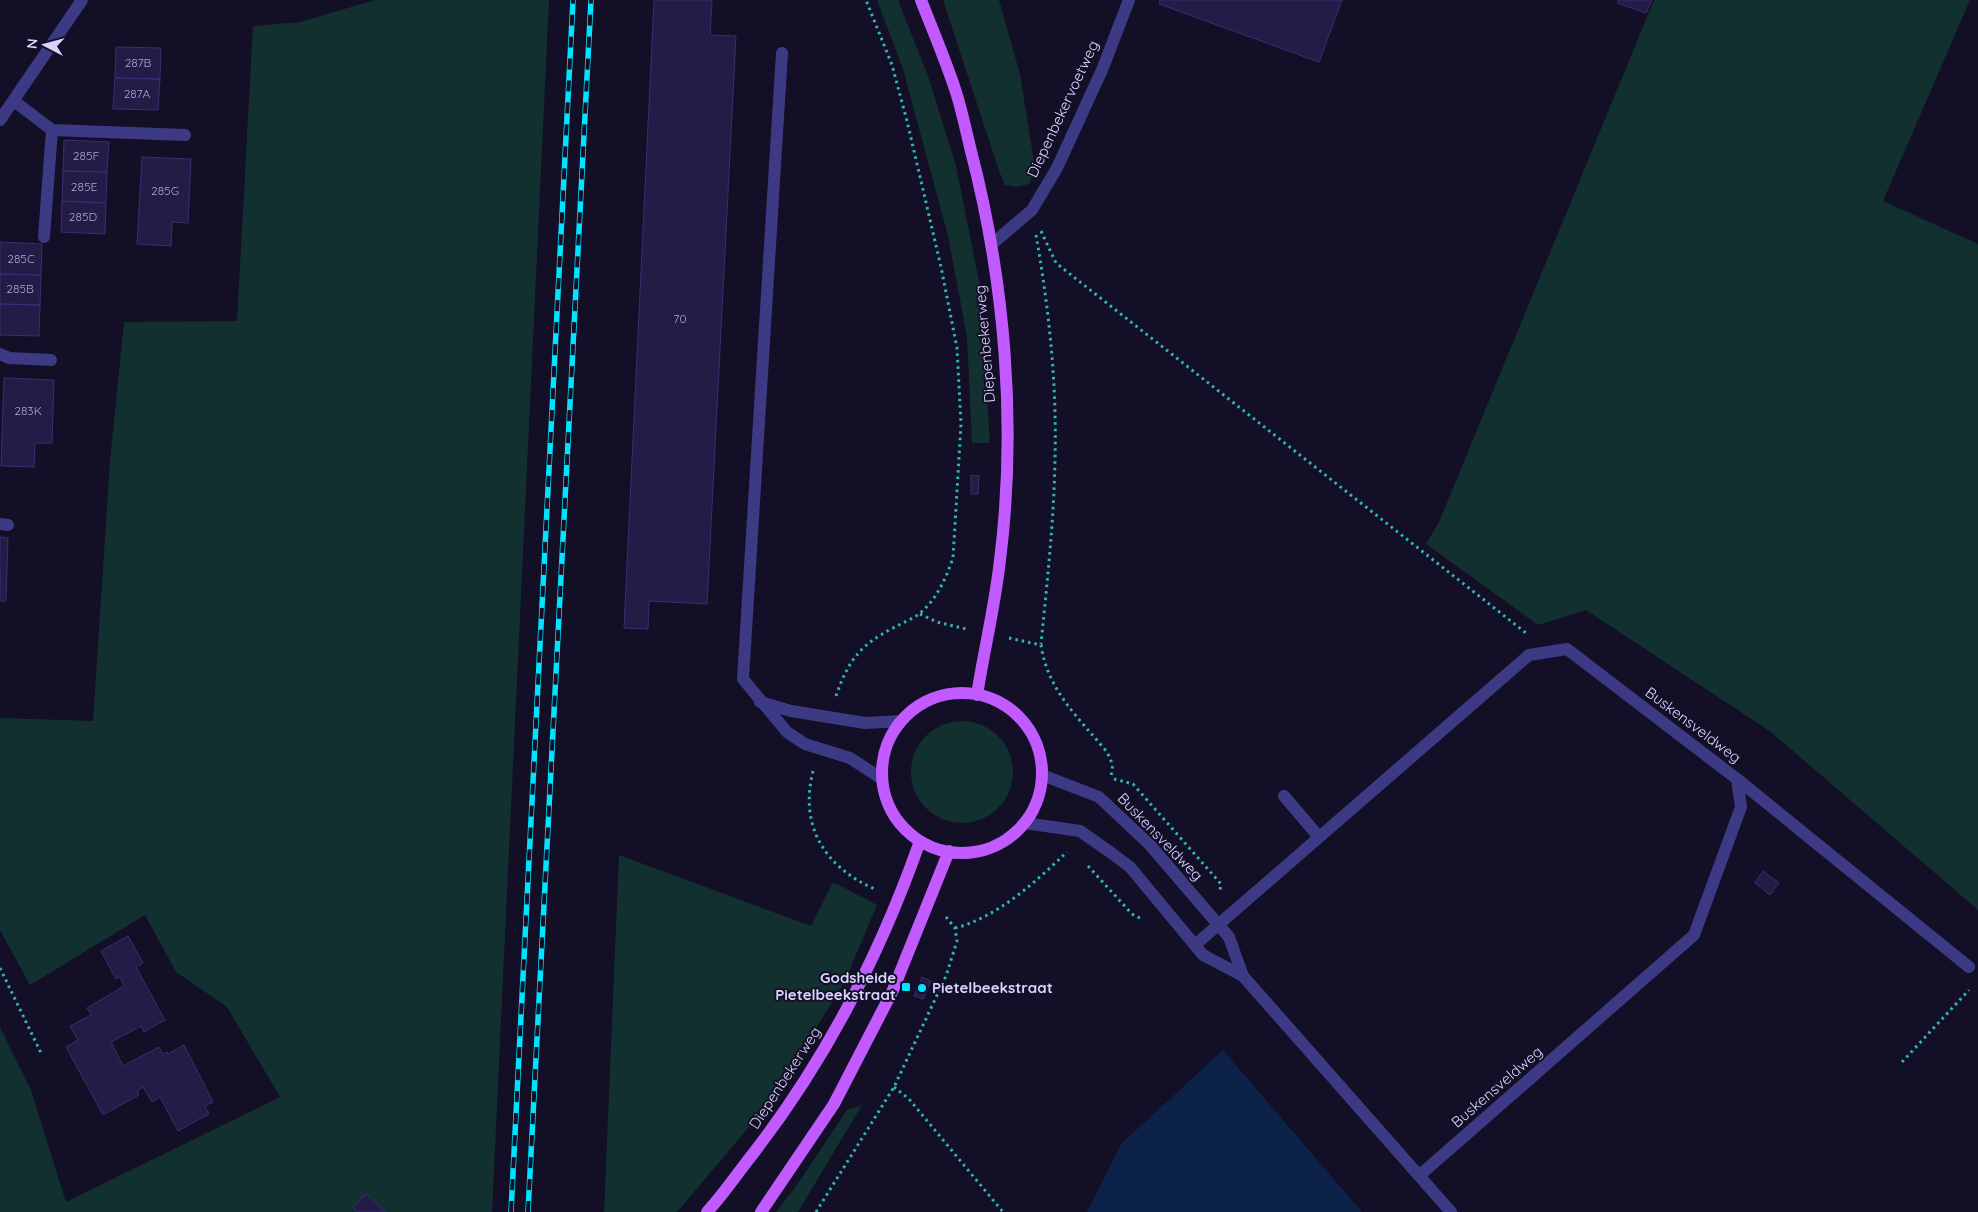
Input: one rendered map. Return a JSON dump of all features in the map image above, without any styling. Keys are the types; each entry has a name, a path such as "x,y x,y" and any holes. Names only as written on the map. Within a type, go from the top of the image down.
{"main road":[{"name":"Diepenbekerweg","path":"921,0 956,93 978,177 992,244 1005,372 1006,488 999,569 977,695"},
{"path":"947,694 977,695 999,702 1026,724 1035,740 1042,774 1042,792 1025,823 1000,844 983,851 969,853 949,851 920,841 899,823 890,809 882,779 886,748 892,732 914,708 947,694"},
{"name":"Diepenbekerweg","path":"706,1212 780,1120 846,1013 899,899 920,841"},
{"path":"761,1212 838,1095 893,990 949,851"}],"street":[{"path":"0,120 82,0"},
{"name":"Diepenbekervoetweg","path":"992,244 1032,210 1057,168 1102,70 1130,0"},
{"path":"782,53 743,680 787,732 805,744 850,758 882,779"},
{"path":"14,101 52,130 185,136"},
{"path":"44,236 52,130"},
{"path":"0,354 9,358 51,360"},
{"name":"Buskensveldweg","path":"1195,945 1529,655 1567,649 1737,779 1741,807 1694,935 1420,1175"},
{"path":"760,702 791,711 865,724 901,720"},
{"name":"Buskensveldweg","path":"1042,774 1099,797 1150,845 1229,937 1243,976"},
{"path":"1737,779 1969,967"},
{"path":"1284,796 1319,837"},
{"name":"Buskensveldweg","path":"1025,823 1080,831 1130,867 1203,955 1243,976 1451,1212"}],"path":[{"path":"866,0 892,65 907,121 941,267 957,348 961,424 953,558 938,592 920,614 937,622"},
{"path":"1032,210 1044,277 1052,352 1055,456 1042,645"},
{"path":"1032,210 1056,263 1550,652"},
{"path":"816,1212 894,1087 952,961 957,941 955,928"},
{"path":"0,968 41,1053"},
{"path":"1902,1062 1972,987"},
{"path":"894,1087 910,1099 1003,1212"}],"green space":[{"path":"375,0 549,0 492,1212 0,1212 0,1027 31,1090 66,1202 280,1097 227,1007 176,972 145,915 30,985 0,930 0,718 93,721 110,461 124,322 237,321 253,26 300,22"},
{"path":"877,0 898,0 928,76 956,166 980,286 990,443 972,443 967,337 948,236 903,69"},
{"path":"943,0 999,0 1020,74 1035,168 1029,184 1016,187 1005,185"},
{"path":"1654,0 1970,0 1883,201 1978,244 1978,910 1771,732 1586,610 1538,625 1426,544 1439,522"},
{"path":"962,721 982,725 998,736 1009,752 1013,772 1009,792 998,808 982,819 962,823 942,819 926,808 915,792 911,772 915,752 926,736 942,725"},
{"path":"619,855 811,926 833,882 877,905 845,981 773,1099 677,1212 604,1212"},
{"path":"862,1105 798,1212 776,1212 797,1185 847,1110"}],"water":[{"path":"1223,1050 1362,1212 1087,1212 1121,1144"}],"building":[{"path":"654,0 712,0 710,35 736,36 707,604 649,601 648,629 624,628"},
{"path":"1160,0 1342,0 1319,62 1159,4"},
{"path":"1618,0 1652,0 1646,13 1617,3"},
{"path":"116,47 161,48 160,79 115,78"},
{"path":"115,78 160,79 158,110 113,109"},
{"path":"64,140 109,142 107,172 63,171"},
{"path":"142,157 191,159 188,223 172,222 171,246 137,244"},
{"path":"63,171 107,172 106,203 62,201"},
{"path":"62,201 106,203 105,234 61,232"},
{"path":"0,242 42,244 41,275 0,274"},
{"path":"0,274 41,275 40,305 0,304"},
{"path":"0,304 40,305 39,336 0,335"},
{"path":"4,378 54,380 52,443 35,443 34,467 1,466"},
{"path":"971,475 979,476 978,494 971,494"},
{"path":"0,537 8,538 6,601 0,601"},
{"path":"1763,871 1779,883 1770,895 1755,883"},
{"path":"128,936 143,963 136,967 165,1020 144,1032 141,1026 111,1042 123,1066 159,1047 163,1054 167,1052 168,1054 184,1045 213,1102 205,1106 209,1114 178,1131 160,1097 152,1102 143,1087 137,1091 139,1095 103,1115 66,1047 78,1040 70,1026 91,1015 87,1008 124,986 120,977 116,979 101,951"},
{"name":"Pietelbeekstraat","path":"922,977 931,981 923,999 914,996"},
{"path":"366,1194 386,1212 358,1212 353,1207"}],"railway":[{"path":"511,1212 573,0"},
{"path":"528,1212 591,0"}],"place":[{"name":"Godsheide Pietelbeekstraat","path":"906,987"},
{"name":"Pietelbeekstraat","path":"922,988"}]}
